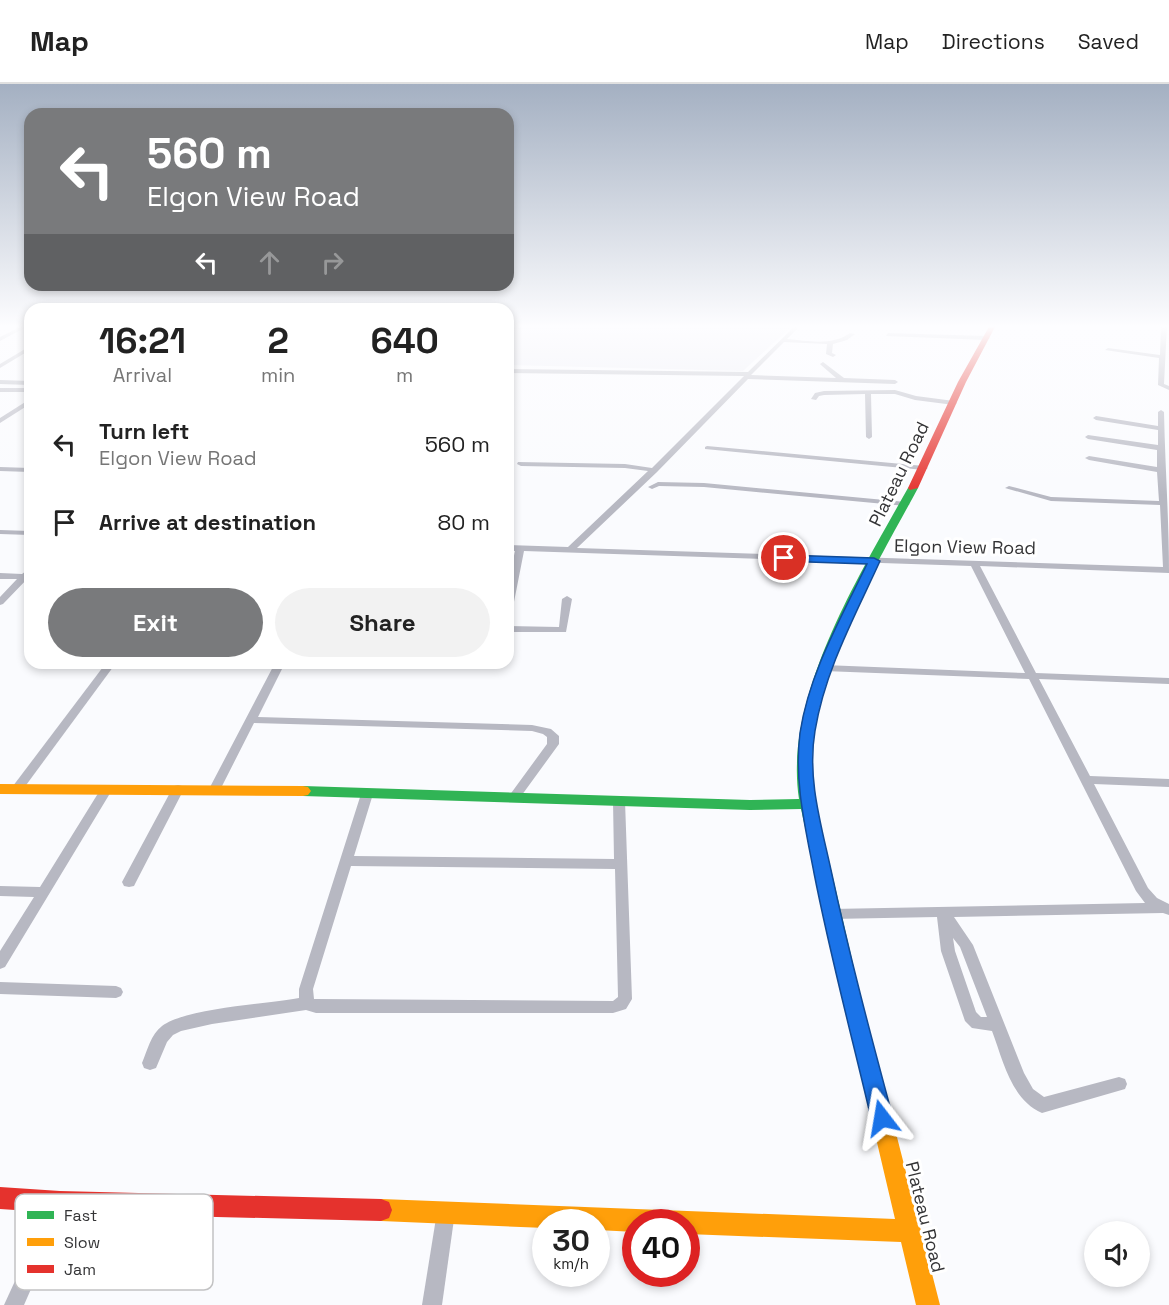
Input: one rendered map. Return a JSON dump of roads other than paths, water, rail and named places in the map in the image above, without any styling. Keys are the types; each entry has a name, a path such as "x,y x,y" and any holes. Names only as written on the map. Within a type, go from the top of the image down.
{"street":[{"path":"0,382 22,383"},
{"path":"569,551 654,471 741,382"},
{"name":"Plateau Road","path":"928,1305 831,914 808,804 804,768 808,731 824,668 874,561 924,468 962,382"},
{"path":"11,390 22,383"},
{"path":"0,390 24,390"},
{"path":"868,392 868,437"},
{"path":"814,399 817,394 824,393 895,392 915,398 954,403"},
{"path":"0,421 24,405"},
{"path":"1161,412 1164,443 1163,503 1168,570"},
{"path":"1096,418 1162,429"},
{"path":"1088,437 1164,443"},
{"path":"707,448 924,468"},
{"path":"1089,458 1164,467"},
{"path":"521,464 625,466 654,471"},
{"path":"0,469 24,470"},
{"path":"651,487 663,484 704,485 906,504"},
{"path":"1009,488 1051,499 1163,503"},
{"path":"0,532 24,533"},
{"name":"Elgon View Road","path":"514,548 1168,570"},
{"path":"514,578 520,549"},
{"path":"974,563 1143,891 1152,902 1165,909"},
{"path":"0,576 24,574"},
{"path":"0,602 24,577"},
{"path":"514,629 564,630 567,599"},
{"path":"824,668 1169,681"},
{"path":"17,789 107,669"},
{"path":"215,789 277,669"},
{"path":"251,720 532,728 547,731 553,736 553,744 515,796"},
{"path":"1086,780 1169,783"},
{"path":"0,789 215,789 515,796 750,805 808,804"},
{"path":"129,882 178,789"},
{"path":"0,963 106,790"},
{"path":"307,1004 306,989 367,794"},
{"path":"150,1063 158,1043 168,1030 189,1022 307,1004 316,1007 612,1007 621,1004 625,999 619,864 619,801"},
{"path":"346,861 619,864"},
{"path":"0,891 45,892"},
{"path":"831,914 1165,909"},
{"path":"943,913 966,945 1017,1076 1027,1094 1034,1101 1042,1105 1119,1084"},
{"path":"943,913 948,951 970,1016 977,1023 997,1025"},
{"path":"0,988 116,992"},
{"path":"0,1198 15,1199"},
{"path":"213,1206 446,1212 910,1231"},
{"path":"432,1305 446,1212"},
{"path":"14,1305 21,1290"}]}
